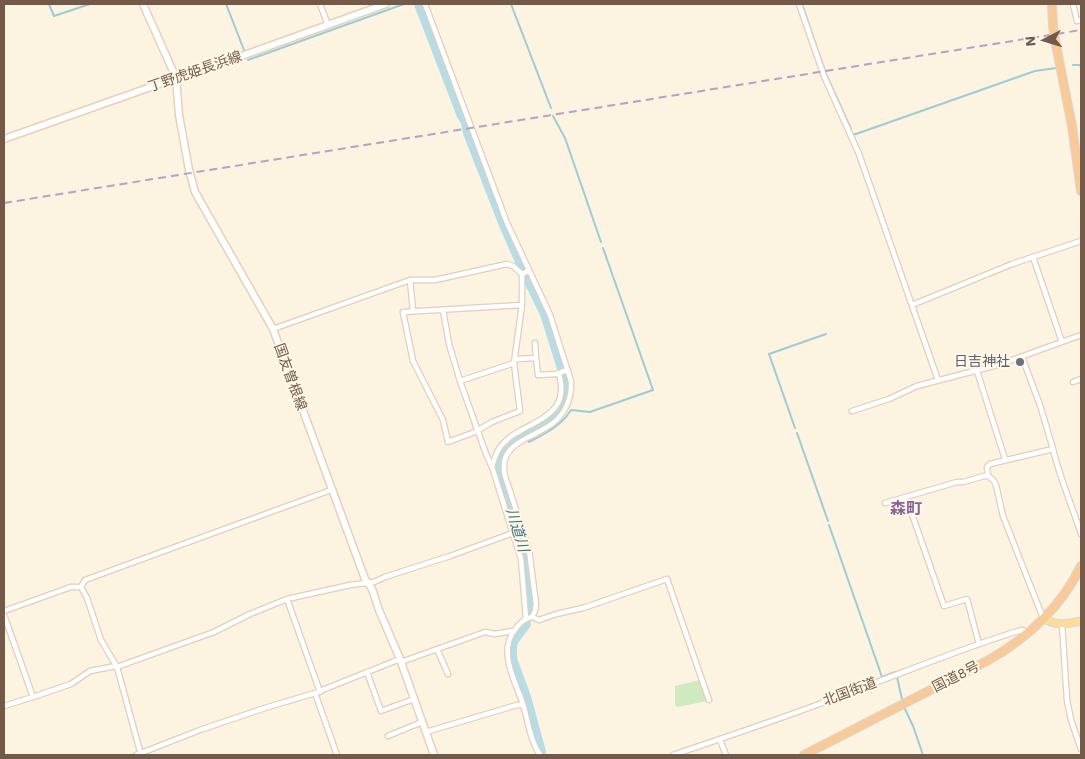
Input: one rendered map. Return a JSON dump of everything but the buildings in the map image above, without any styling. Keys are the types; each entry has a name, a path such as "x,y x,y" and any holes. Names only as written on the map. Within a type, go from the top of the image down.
{"highway":[{"path":"1052,4 1055,40 1072,126 1081,191"},
{"name":"国道8号","path":"804,755 987,661 1008,648 1027,634 1043,618 1068,588 1081,566"}],"main road":[{"name":"国友曽根線","path":"143,4 176,78 179,115 195,192 272,329 331,490 365,579 372,589 378,610 400,660 434,755"},
{"name":"丁野虎姫長浜線","path":"4,139 386,4"},
{"path":"1043,618 1048,622 1062,624 1081,621"}],"street":[{"path":"320,4 328,25"},
{"path":"425,4 507,223 550,316 563,372 562,386 556,407 547,417 508,438 497,452 492,467"},
{"path":"799,4 824,76 859,154 938,380"},
{"path":"1073,4 1077,21 1081,20"},
{"path":"912,305 1006,267 1081,242"},
{"path":"1033,258 1062,342"},
{"path":"272,329 410,280 435,280 508,264 514,266 522,274 522,305 514,361 520,411 448,442 443,420 413,361 403,312 522,305"},
{"path":"522,274 528,271"},
{"path":"410,280 413,311"},
{"path":"443,310 449,344 460,381 492,467 521,558 526,618"},
{"path":"852,411 889,399 917,386 977,371 1081,335"},
{"path":"535,343 538,375 563,372"},
{"path":"1022,357 1040,405 1062,484 1080,525 1081,534"},
{"path":"460,381 514,361 536,358"},
{"path":"977,371 1005,459"},
{"path":"532,618 536,604 528,543 505,476 504,466 506,458 514,445 554,422 564,410 569,399 571,382 563,372"},
{"path":"1073,382 1081,379"},
{"path":"1043,618 1003,516 996,485 988,476 986,468 987,465 1005,459 1053,449"},
{"path":"885,503 957,482 988,476"},
{"path":"81,587 86,580 331,490"},
{"path":"906,497 944,606 966,599 978,644"},
{"path":"4,706 71,684 90,671 117,666 214,632 250,614 287,599 350,585 368,583 450,556 513,532"},
{"path":"540,755 534,746 508,660 508,645 513,632 526,618 539,620 583,608 667,579 709,700"},
{"path":"4,611 70,587 81,587"},
{"path":"81,587 87,598 101,640 117,666 139,755 208,727 318,692 366,672 485,632 495,634 513,632"},
{"path":"287,599 337,755"},
{"path":"4,615 33,697"},
{"path":"1062,624 1067,700 1071,720 1081,749"},
{"name":"北国街道","path":"673,755 855,691 978,644 1018,631 1023,630 1027,634"},
{"path":"437,649 448,674"},
{"path":"366,672 381,710 414,698"},
{"path":"426,732 517,705 523,705"},
{"path":"388,736 422,722"},
{"path":"720,740 726,755"}],"green space":[{"path":"700,680 707,701 678,707 675,705 675,686"}],"waterway":[{"path":"49,4 54,16 90,4"},
{"path":"226,4 244,50"},
{"path":"248,60 404,4"},
{"path":"419,4 466,122 468,133 504,225 522,266"},
{"path":"511,4 551,108"},
{"path":"802,4 826,74 851,129"},
{"path":"1073,65 1081,66"},
{"path":"854,134 1035,71 1056,68"},
{"path":"553,116 565,138 601,242"},
{"path":"528,440 529,442 552,429 571,410 590,412 653,390 603,248"},
{"path":"527,277 545,314 566,381 564,400 556,413 545,423 519,436 509,445 502,456 500,473 526,556 530,612"},
{"path":"795,428 769,354 826,334"},
{"path":"797,433 828,521"},
{"path":"829,525 882,677 895,672"},
{"name":"川道川","path":"526,624 514,640 512,659 526,697 541,752"},
{"path":"897,677 902,699"},
{"path":"905,709 923,755"}],"railway":[{"path":"4,203 1081,30"}],"place":[{"name":"日吉神社","path":"1020,362"}],"district":[{"name":"森町","path":"906,509"}]}
